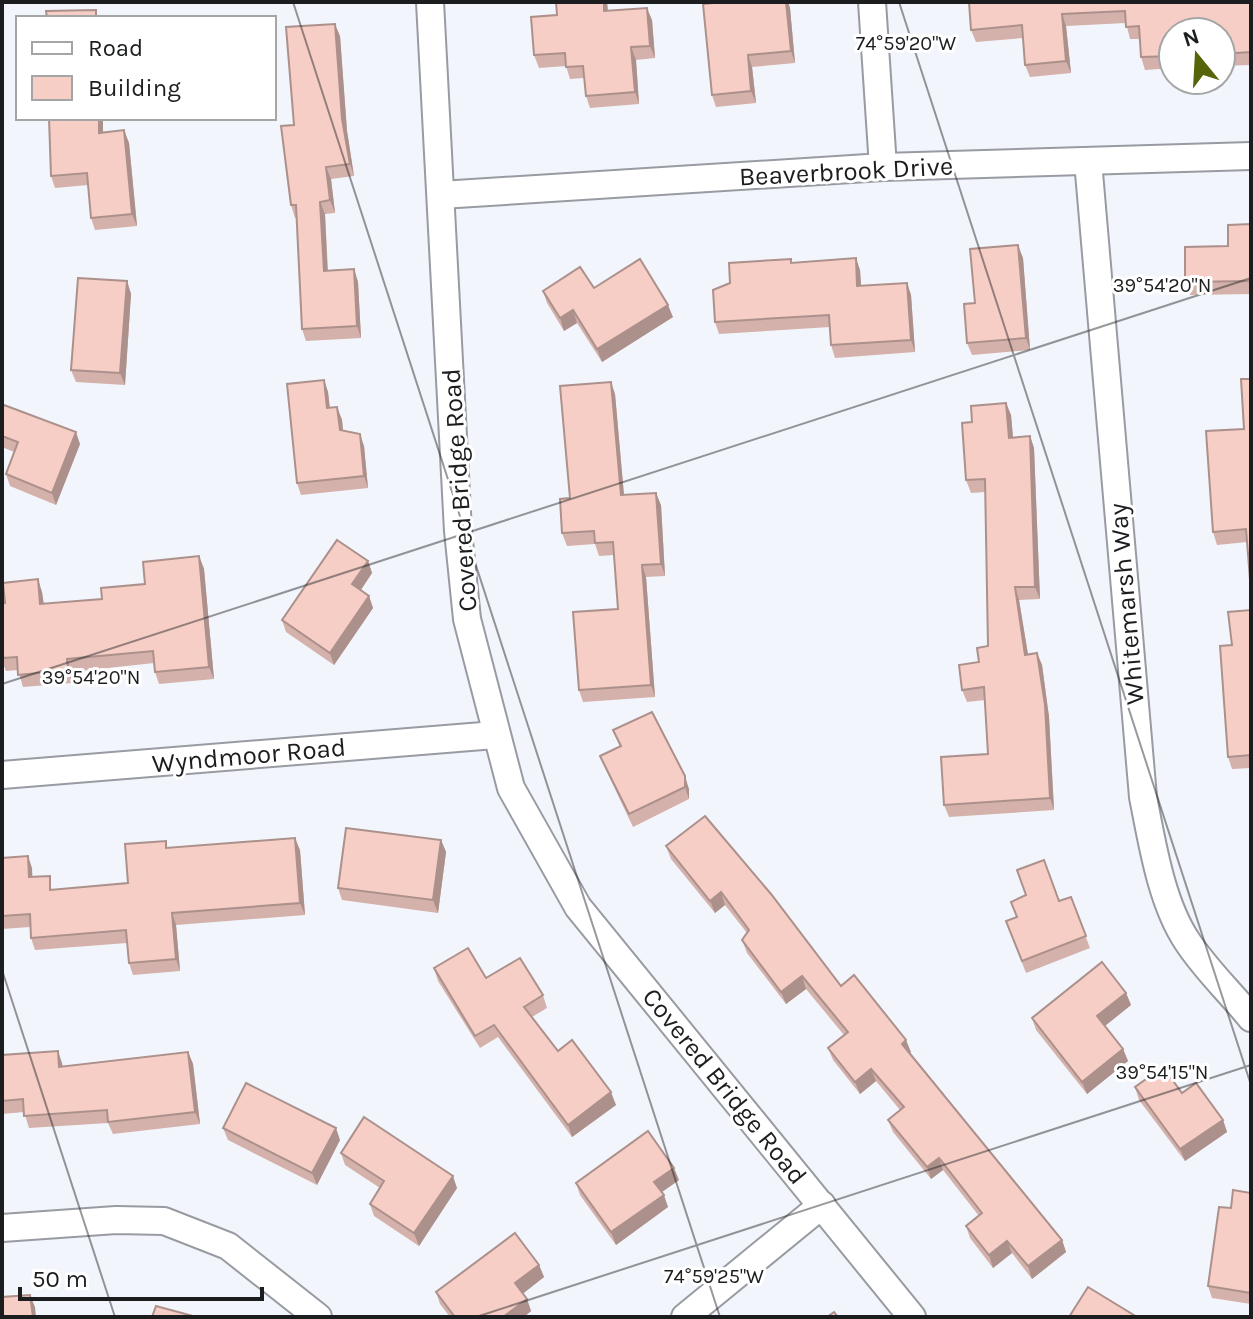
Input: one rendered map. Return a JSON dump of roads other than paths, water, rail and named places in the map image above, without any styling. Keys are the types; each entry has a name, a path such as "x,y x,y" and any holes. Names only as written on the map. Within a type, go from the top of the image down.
{"street":[{"name":"Covered Bridge Road","path":"430,2 458,531 467,619 511,788 578,907 912,1317"},
{"path":"872,2 883,167"},
{"name":"Beaverbrook Drive","path":"441,195 883,167 1251,156"},
{"name":"Whitemarsh Way","path":"1088,161 1143,797 1157,864 1181,931 1208,969 1251,1018"},
{"name":"Wyndmoor Road","path":"2,775 495,735"},
{"path":"685,1317 822,1205"},
{"path":"2,1228 116,1220 164,1221 228,1246 318,1317"}]}
